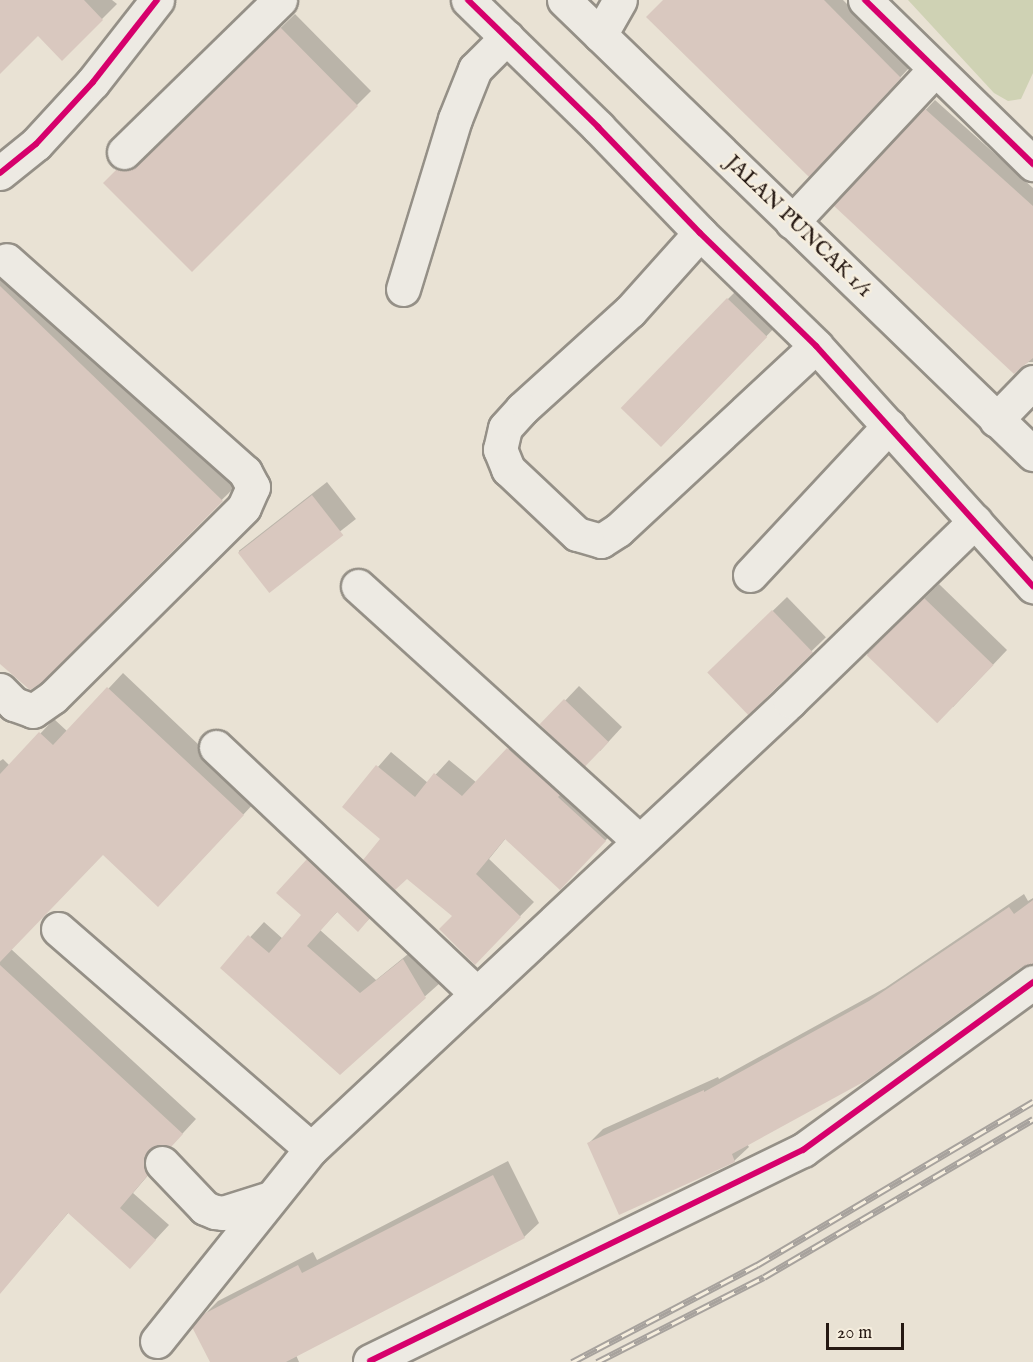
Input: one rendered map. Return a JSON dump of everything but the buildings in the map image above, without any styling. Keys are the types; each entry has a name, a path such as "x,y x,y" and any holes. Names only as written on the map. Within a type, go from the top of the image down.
{"street":[{"path":"0,173 36,144 93,82 157,0"},
{"path":"124,152 280,0"},
{"path":"468,0 816,346 1033,586"},
{"name":"JALAN PUNCAK 1/1","path":"564,0 1033,454"},
{"path":"600,35 620,0"},
{"path":"865,0 935,69 1030,151"},
{"path":"403,289 455,119 475,69 507,37"},
{"path":"792,222 935,69"},
{"path":"700,233 630,311 522,409 505,428 500,449 508,469 577,534 601,541 618,530 816,346"},
{"path":"0,690 14,704 33,711 53,697 244,507 253,487 245,472 6,260"},
{"path":"996,420 1033,382"},
{"path":"750,575 889,426"},
{"path":"158,1341 310,1149 790,701 975,521"},
{"path":"358,586 639,842"},
{"path":"216,747 477,994"},
{"path":"58,929 310,1149"},
{"path":"370,1361 803,1150 1033,982"},
{"path":"162,1163 205,1208 215,1212 223,1213 270,1198"}],"green space":[{"path":"908,0 1033,0 1033,73 1021,99 1008,101 994,93"}],"railway":[{"path":"572,1362 757,1265 1033,1102"},
{"path":"597,1362 764,1277 1033,1119"}],"cycle path":[{"path":"0,173 36,144 93,82 157,0"},
{"path":"468,0 816,346 1033,586"},
{"path":"865,0 1033,164"},
{"path":"370,1361 803,1150 1033,982"}]}
